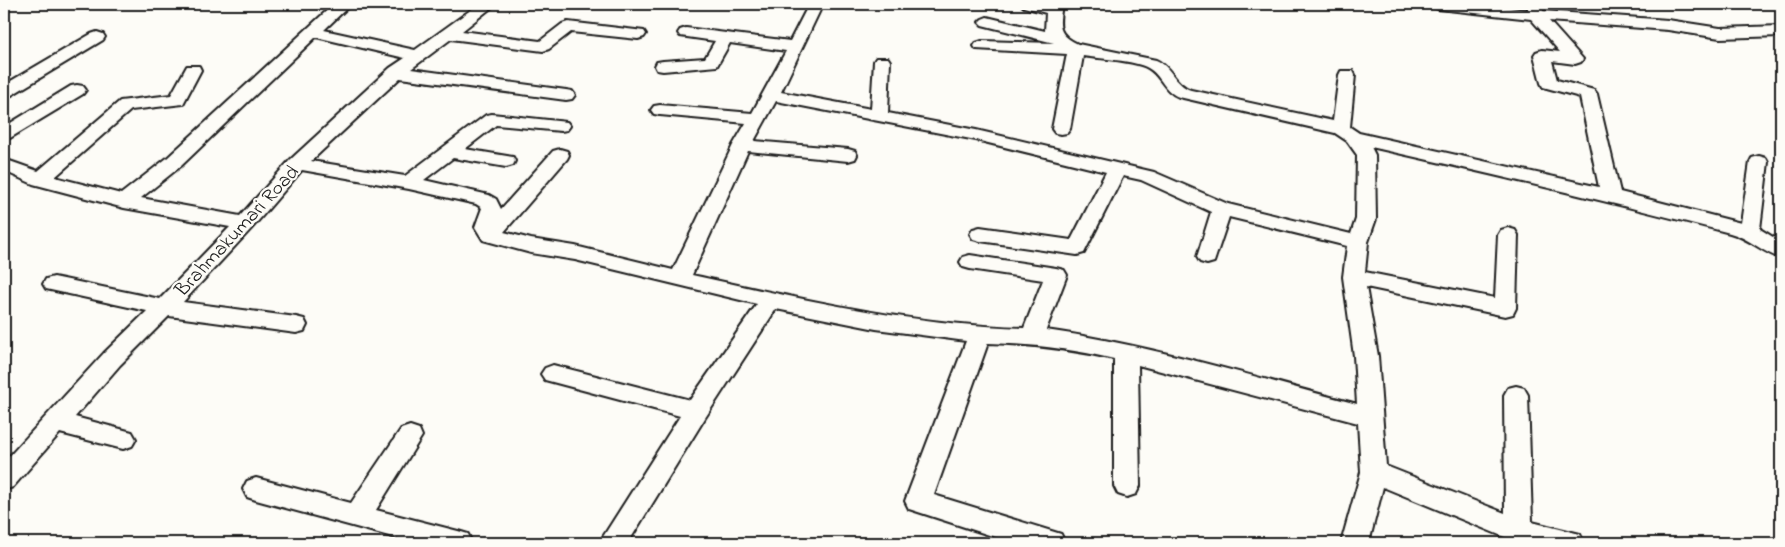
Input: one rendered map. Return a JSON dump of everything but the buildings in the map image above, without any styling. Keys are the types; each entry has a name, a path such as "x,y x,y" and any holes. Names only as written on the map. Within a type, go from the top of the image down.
{"street":[{"path":"124,202 174,162 343,4"},
{"name":"Brahmakumari Road","path":"4,479 112,359 186,286 245,223 296,164 396,72 488,4"},
{"path":"679,279 742,145 772,95 816,4"},
{"path":"1029,4 1055,7 1052,24 1056,38"},
{"path":"1438,4 1535,9 1720,32 1781,32"},
{"path":"1535,9 1575,59 1542,55 1549,83 1588,94 1611,196"},
{"path":"987,22 1056,38 1076,49"},
{"path":"448,34 543,46 568,27 638,34"},
{"path":"313,32 419,56"},
{"path":"686,33 796,47"},
{"path":"4,92 97,37"},
{"path":"663,66 711,63 725,38"},
{"path":"982,46 1076,49 1151,63 1165,74 1179,91 1190,95 1611,196 1750,232 1781,252"},
{"path":"1061,129 1076,49"},
{"path":"879,116 882,61"},
{"path":"40,180 126,105 177,100 193,70"},
{"path":"396,72 566,95"},
{"path":"1347,75 1347,133 1361,145 1366,155 1366,219 1358,242 1354,277 1366,356 1374,472 1355,543"},
{"path":"4,134 77,90"},
{"path":"772,95 976,135 1148,176 1222,209 1358,242"},
{"path":"660,110 757,119"},
{"path":"409,183 492,119 561,126"},
{"path":"742,145 848,155"},
{"path":"449,152 506,161"},
{"path":"490,235 560,155"},
{"path":"1750,232 1759,162"},
{"path":"296,164 409,183 482,199 489,203 492,208 485,227 490,235 531,246 575,253 771,300 876,321 980,335 1032,336 1126,353 1370,417"},
{"path":"4,165 40,180 124,202 245,223"},
{"path":"980,234 1077,248 1117,169"},
{"path":"1208,257 1222,209"},
{"path":"1354,277 1505,308 1508,235"},
{"path":"970,262 1056,275 1032,336"},
{"path":"54,284 163,307 296,325"},
{"path":"614,543 696,411 771,300"},
{"path":"980,335 918,501 1051,543"},
{"path":"1126,353 1127,486"},
{"path":"553,374 696,411"},
{"path":"1516,395 1518,531"},
{"path":"56,422 123,439"},
{"path":"358,515 410,436"},
{"path":"1374,472 1518,531 1570,543"},
{"path":"256,488 458,543"}]}
